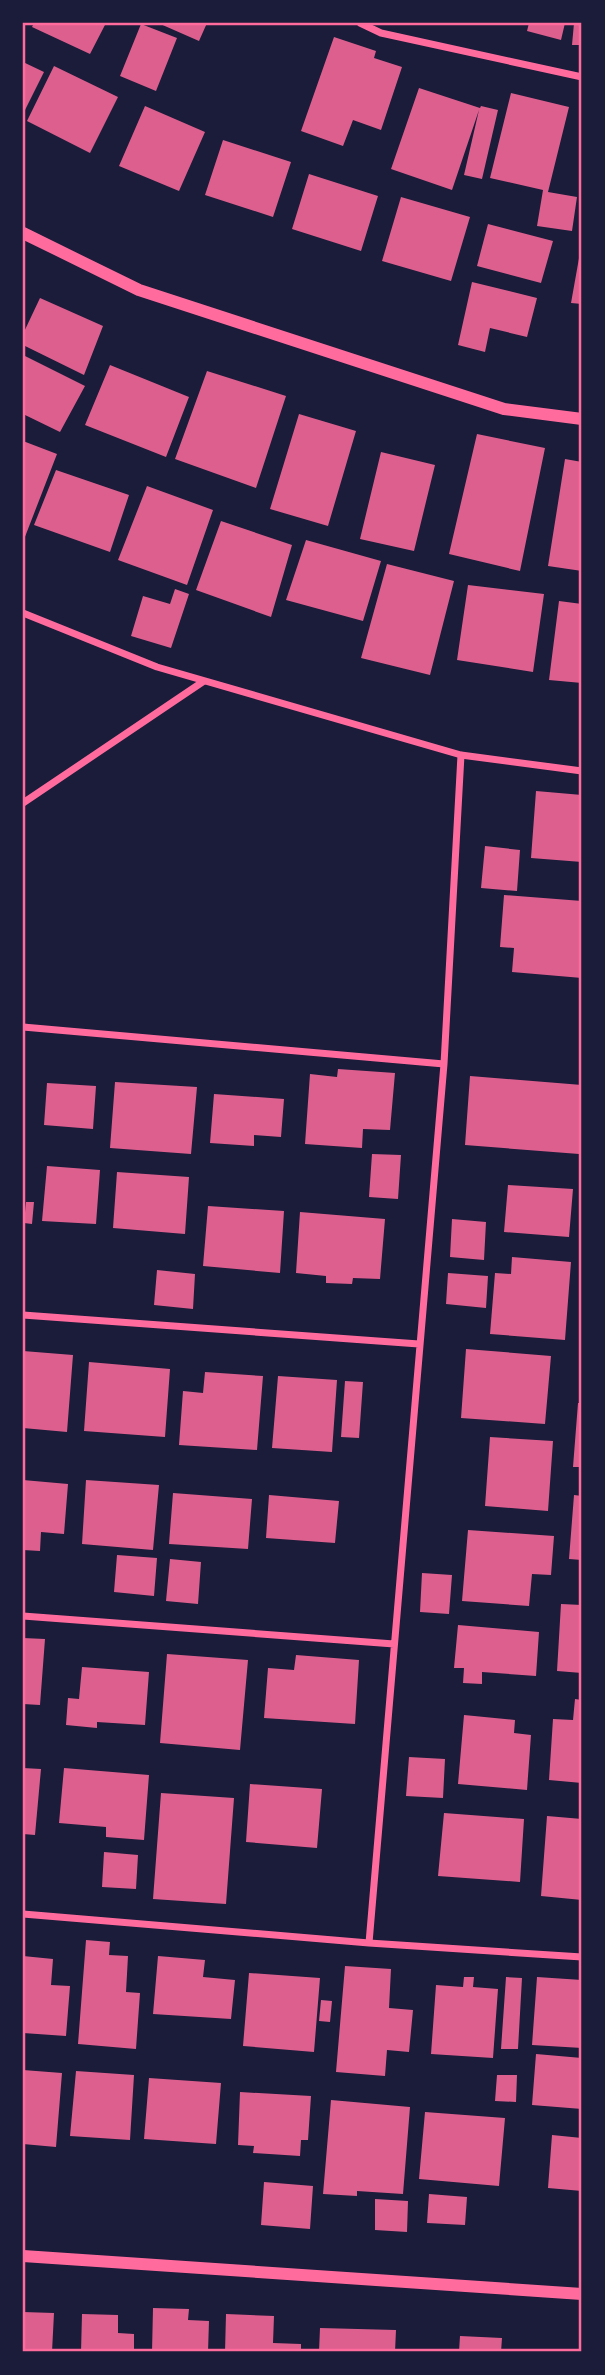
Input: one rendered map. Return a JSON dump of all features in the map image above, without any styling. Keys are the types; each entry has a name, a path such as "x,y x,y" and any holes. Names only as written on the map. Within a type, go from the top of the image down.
{"street":[{"path":"360,23 381,33 582,77"},
{"path":"23,233 138,290 504,409 582,419"},
{"path":"23,613 157,667 461,755 582,771"},
{"path":"23,803 204,681"},
{"path":"369,1943 443,1064 461,755"},
{"path":"23,1027 443,1064"},
{"path":"23,1314 419,1344"},
{"path":"23,1616 394,1644"},
{"path":"23,1914 369,1943 582,1957"},
{"path":"23,2256 582,2294"}],"building":[{"path":"34,23 106,23 90,54 32,27"},
{"path":"158,23 207,23 199,41"},
{"path":"529,23 565,23 561,40 527,31"},
{"path":"574,23 582,23 582,45 572,45"},
{"path":"141,24 177,38 156,91 120,76"},
{"path":"334,37 376,51 374,58 402,67 381,130 353,120 343,146 301,131"},
{"path":"23,62 44,72 25,110 23,109"},
{"path":"54,66 118,97 90,153 27,121"},
{"path":"419,88 480,108 498,110 482,179 464,175 479,110 452,190 391,169"},
{"path":"511,93 569,107 548,192 577,197 572,231 537,226 543,190 490,178"},
{"path":"145,106 205,132 179,191 119,166"},
{"path":"223,140 291,162 273,217 205,195"},
{"path":"309,174 378,196 361,251 292,229"},
{"path":"401,197 470,217 451,281 382,261"},
{"path":"488,224 553,241 541,283 477,266"},
{"path":"582,247 582,304 571,303"},
{"path":"472,282 537,298 527,337 490,328 485,352 458,345"},
{"path":"40,298 103,326 84,375 23,345 23,334"},
{"path":"23,355 85,386 60,432 23,414"},
{"path":"110,365 189,397 166,457 85,425"},
{"path":"207,371 286,396 256,488 175,459"},
{"path":"299,414 356,431 328,526 270,509"},
{"path":"477,434 545,448 520,571 449,554"},
{"path":"23,441 57,454 23,542"},
{"path":"381,452 435,465 414,551 360,539"},
{"path":"565,459 582,462 582,571 548,566"},
{"path":"56,470 129,495 110,552 34,525"},
{"path":"147,486 213,510 187,585 118,560"},
{"path":"221,521 292,545 271,617 196,590"},
{"path":"306,540 381,561 363,621 286,600"},
{"path":"387,564 454,581 430,675 361,658"},
{"path":"468,585 544,594 533,672 457,660"},
{"path":"175,589 189,594 171,648 131,636 143,596 170,604"},
{"path":"559,601 582,604 582,683 549,680"},
{"path":"536,791 582,795 582,862 531,858"},
{"path":"485,846 520,850 517,891 481,888"},
{"path":"504,895 582,901 582,978 512,972 514,948 500,947"},
{"path":"338,1069 395,1073 390,1130 363,1129 362,1148 305,1144 310,1074 337,1077"},
{"path":"470,1076 582,1085 579,1154 465,1145"},
{"path":"115,1082 197,1087 191,1154 110,1148"},
{"path":"47,1083 96,1086 93,1129 44,1125"},
{"path":"214,1094 284,1099 281,1137 254,1135 254,1146 210,1143"},
{"path":"372,1154 401,1155 398,1199 369,1197"},
{"path":"47,1166 100,1170 96,1224 42,1221"},
{"path":"117,1172 189,1177 185,1234 113,1228"},
{"path":"508,1185 573,1189 569,1237 504,1232"},
{"path":"26,1202 34,1202 32,1224 24,1223"},
{"path":"208,1206 284,1211 280,1273 203,1266"},
{"path":"300,1212 385,1219 380,1279 353,1278 352,1284 326,1283 326,1276 296,1273"},
{"path":"452,1219 486,1222 484,1260 450,1257"},
{"path":"512,1257 571,1262 565,1340 490,1334 495,1273 511,1274"},
{"path":"157,1270 195,1274 193,1309 154,1305"},
{"path":"448,1273 488,1276 486,1308 446,1304"},
{"path":"466,1349 551,1356 545,1424 461,1418"},
{"path":"23,1351 73,1355 67,1432 23,1428"},
{"path":"89,1362 170,1369 165,1437 84,1431"},
{"path":"205,1372 263,1376 257,1450 179,1445 183,1391 203,1393"},
{"path":"278,1376 337,1380 332,1452 272,1448"},
{"path":"345,1381 363,1382 359,1438 341,1437"},
{"path":"578,1403 582,1403 582,1467 573,1467"},
{"path":"490,1437 553,1441 548,1511 485,1506"},
{"path":"23,1480 68,1484 64,1534 41,1532 40,1551 23,1550"},
{"path":"86,1480 159,1485 153,1550 82,1544"},
{"path":"173,1493 252,1499 248,1549 169,1544"},
{"path":"269,1495 339,1501 335,1543 266,1538"},
{"path":"574,1495 582,1496 582,1560 569,1559"},
{"path":"468,1530 554,1536 551,1575 532,1574 529,1606 462,1601"},
{"path":"117,1555 157,1558 154,1596 114,1592"},
{"path":"170,1559 201,1562 198,1604 166,1601"},
{"path":"422,1573 452,1575 449,1614 420,1612"},
{"path":"561,1604 582,1605 582,1673 557,1671"},
{"path":"458,1625 539,1632 536,1676 482,1672 482,1684 463,1683 464,1668 454,1668"},
{"path":"23,1638 45,1639 40,1705 23,1704"},
{"path":"167,1654 248,1660 240,1750 160,1743"},
{"path":"296,1655 359,1660 355,1724 264,1718 268,1668 294,1670"},
{"path":"82,1667 149,1672 145,1725 97,1722 97,1728 66,1725 68,1698 79,1699"},
{"path":"575,1699 582,1700 582,1783 549,1780 553,1719 573,1720"},
{"path":"464,1715 515,1720 514,1733 531,1735 527,1790 458,1784"},
{"path":"409,1757 445,1759 443,1798 406,1796"},
{"path":"23,1768 41,1769 35,1835 23,1834"},
{"path":"64,1768 149,1775 144,1840 106,1837 106,1827 59,1823"},
{"path":"250,1784 322,1789 317,1848 246,1842"},
{"path":"161,1793 234,1798 226,1904 153,1899"},
{"path":"444,1813 524,1819 520,1882 438,1876"},
{"path":"547,1816 582,1819 582,1900 541,1896"},
{"path":"104,1852 138,1855 136,1889 102,1887"},
{"path":"86,1940 110,1942 109,1955 128,1956 126,1992 140,1993 136,2049 78,2044"},
{"path":"23,1956 53,1959 51,1985 70,1986 66,2036 23,2033"},
{"path":"158,1956 205,1960 203,1977 235,1980 231,2019 153,2014"},
{"path":"345,1966 391,1969 389,2008 413,2010 409,2052 387,2050 385,2076 336,2072"},
{"path":"249,1973 320,1978 314,2052 243,2046"},
{"path":"464,1977 474,1977 473,1987 498,1989 493,2058 431,2054 436,1985 463,1987"},
{"path":"506,1977 522,1978 518,2049 501,2049"},
{"path":"537,1977 582,1980 582,2048 532,2045"},
{"path":"321,2000 332,2001 330,2022 319,2021"},
{"path":"536,2054 582,2058 582,2109 532,2105"},
{"path":"23,2070 62,2073 56,2147 23,2144"},
{"path":"76,2071 134,2075 130,2140 70,2136"},
{"path":"497,2075 517,2075 516,2102 495,2101"},
{"path":"149,2078 221,2083 216,2144 144,2139"},
{"path":"240,2092 311,2096 308,2140 301,2140 300,2156 253,2153 254,2146 238,2145"},
{"path":"331,2100 410,2107 403,2194 357,2191 357,2196 323,2194"},
{"path":"425,2112 505,2118 499,2186 419,2179"},
{"path":"552,2135 582,2138 582,2191 548,2188"},
{"path":"264,2182 313,2186 310,2229 261,2225"},
{"path":"429,2194 467,2197 465,2225 427,2223"},
{"path":"375,2199 408,2201 407,2232 375,2230"},
{"path":"153,2308 189,2309 188,2320 209,2321 208,2352 152,2352"},
{"path":"23,2312 54,2313 52,2352 23,2352"},
{"path":"82,2314 118,2315 118,2333 134,2334 134,2352 81,2352"},
{"path":"226,2314 274,2316 273,2343 301,2344 301,2352 225,2352"},
{"path":"320,2328 396,2330 395,2352 319,2352"},
{"path":"460,2336 502,2338 501,2352 459,2352"}]}
